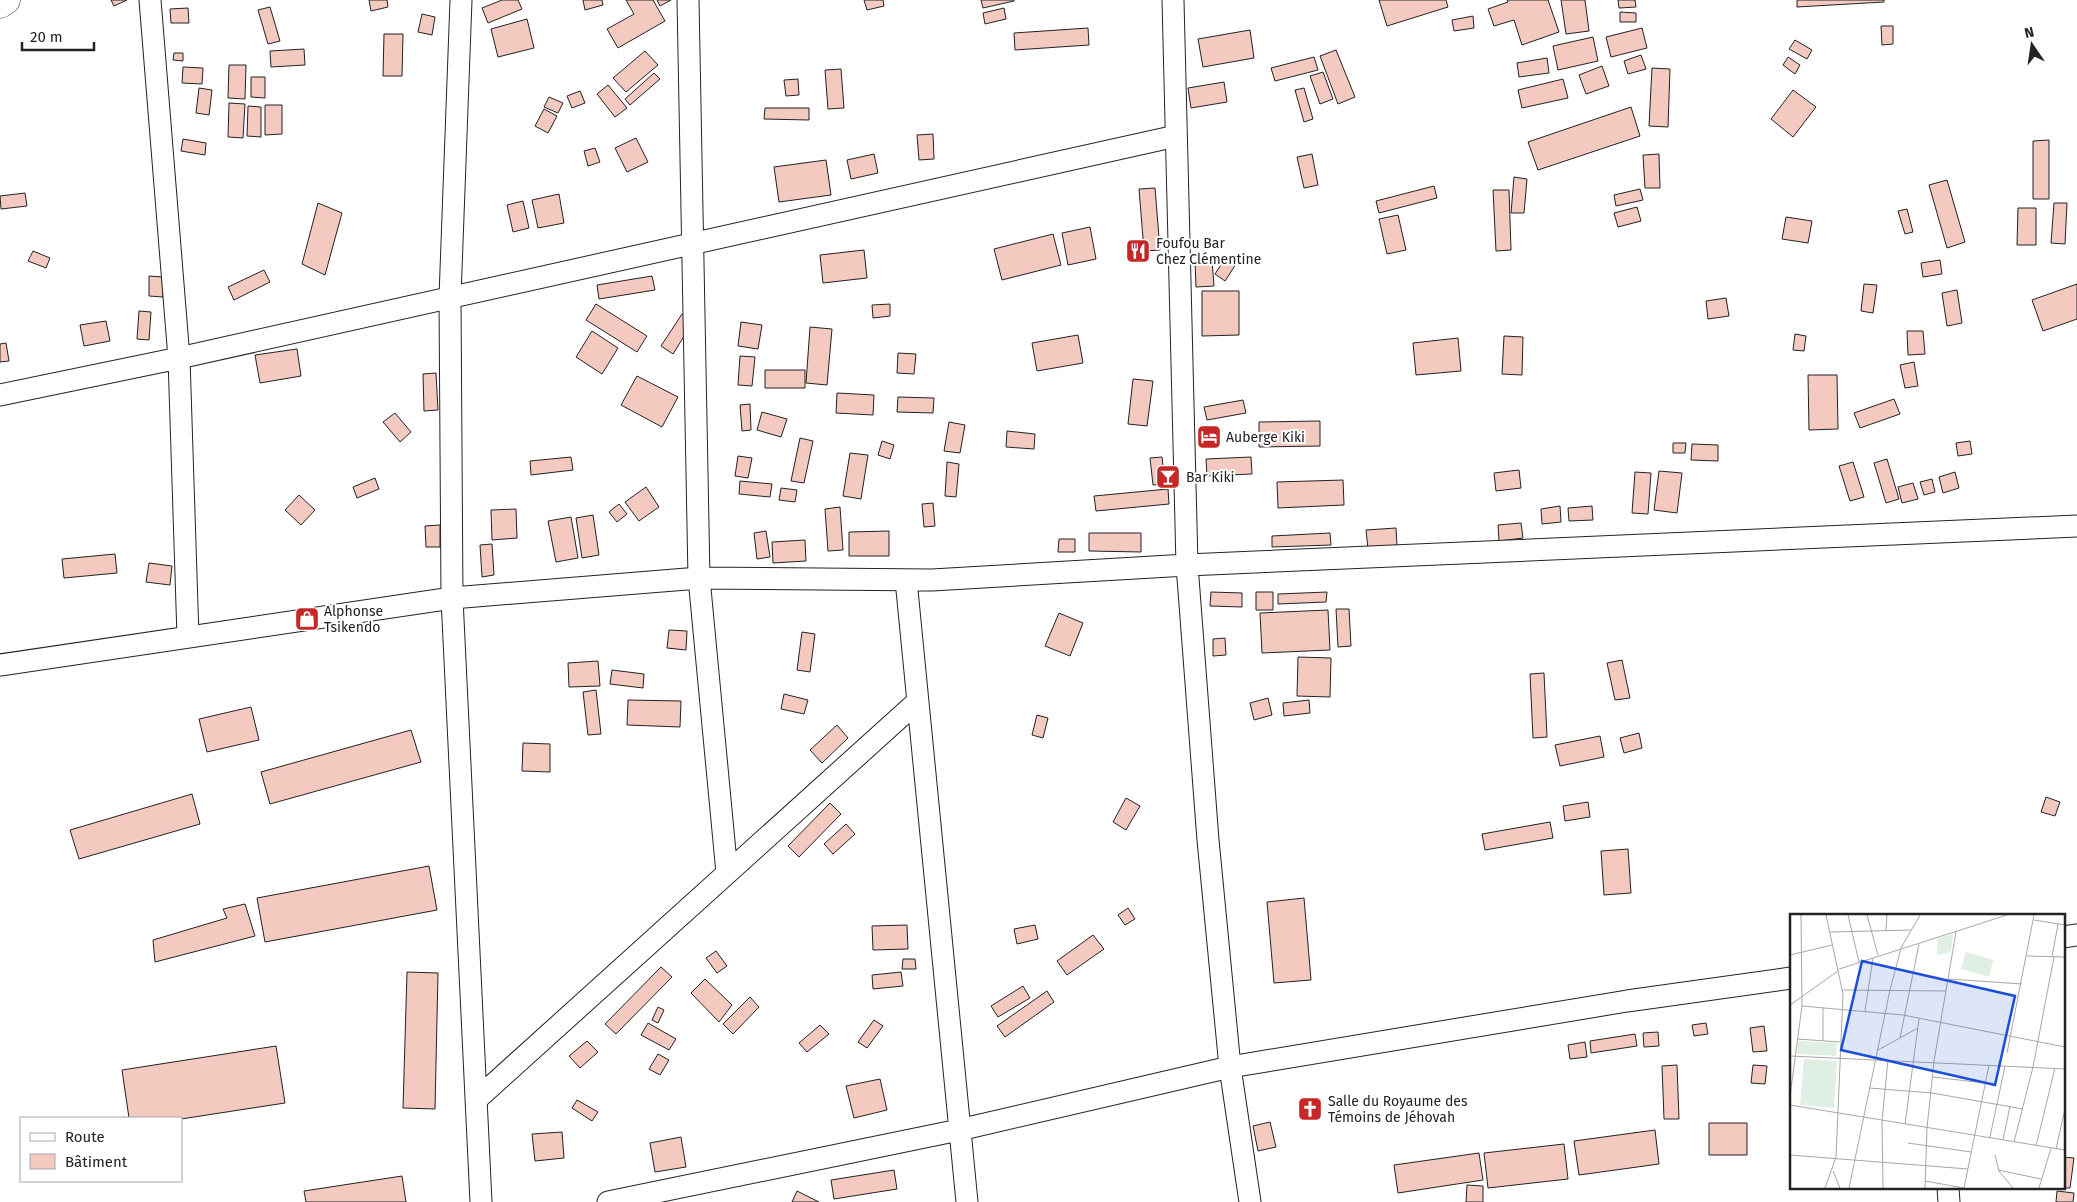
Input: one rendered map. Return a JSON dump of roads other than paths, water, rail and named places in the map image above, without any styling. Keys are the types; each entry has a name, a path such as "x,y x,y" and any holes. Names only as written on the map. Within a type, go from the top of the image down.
{"main road":[{"path":"0,4 6,0"}],"street":[{"path":"150,0 179,358 188,637"},
{"path":"462,0 450,298 452,598 481,1202"},
{"path":"688,0 699,578 727,873"},
{"path":"1172,0 1186,565 1207,830 1230,1067 1250,1202"},
{"path":"0,395 179,358 1176,136"},
{"path":"0,665 452,598 699,578 906,580 1186,565 2077,526"},
{"path":"906,580 966,1202"},
{"path":"476,1100 918,701"},
{"path":"2064,937 2077,934"},
{"path":"608,1202 632,1200 959,1130 1230,1067 1628,1001 1790,978"}],"place":[{"name":"Foufou Bar Chez Clémentine","path":"1138,251"},
{"name":"Auberge Kiki","path":"1209,437"},
{"name":"Bar Kiki","path":"1168,477"},
{"name":"Alphonse Tsikendo","path":"307,619"},
{"name":"Salle du Royaume des Témoins de Jéhovah","path":"1310,1109"}]}
